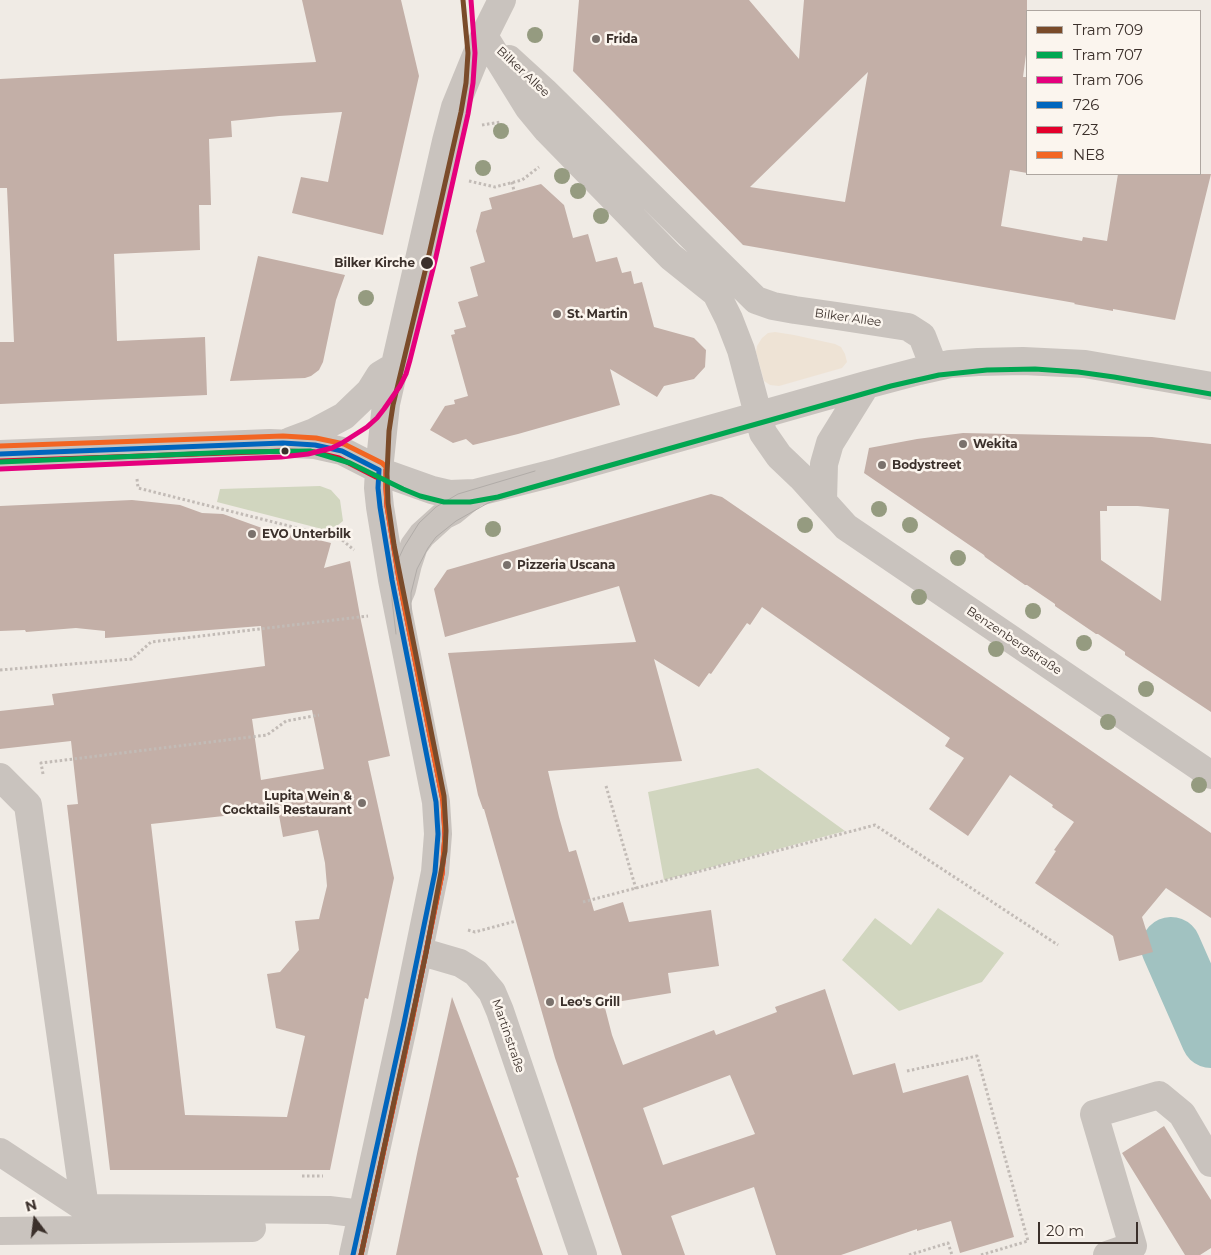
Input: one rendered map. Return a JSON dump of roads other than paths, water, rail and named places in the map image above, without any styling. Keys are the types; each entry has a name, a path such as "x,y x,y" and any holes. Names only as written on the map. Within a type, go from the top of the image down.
{"street":[{"path":"357,1234 426,918 435,872 438,834 436,802 388,559 380,507 379,470 386,404 450,124 484,36 502,0"},
{"name":"Bilker Allee","path":"484,36 528,75 756,300 795,310 908,328 922,336 934,368"},
{"name":"Bilker Allee","path":"484,36 528,107 547,130 670,257 716,293 730,319 741,350 757,416"},
{"path":"730,319 756,300"},
{"path":"0,454 284,443 315,445 342,451 412,484 441,493 475,493 558,472 866,385 950,364 1023,360 1052,361 1210,382"},
{"path":"284,443 314,432 344,416 370,391 380,375 395,366"},
{"path":"822,501 824,464 830,444 866,385"},
{"name":"Benzenbergstraße","path":"757,416 762,433 779,456 801,477 846,527 1211,775"},
{"path":"396,600 402,589 414,546 422,535 435,522 453,511 475,493"},
{"path":"0,777 28,805 85,1208"},
{"name":"Martinstraße","path":"418,951 460,962 476,973 492,992 583,1255"},
{"path":"1107,1255 1134,1246 1094,1114 1159,1095 1182,1114 1211,1163"},
{"path":"0,1152 85,1208 329,1210 357,1234"},
{"path":"0,1231 314,1227 357,1234"}],"waterway":[{"path":"1171,947 1211,1038"}],"tram line":[{"name":"709","path":"361,1255 426,953 445,851 444,796 394,545 388,503 387,474 389,431 393,405 428,259 466,83 468,53 463,0"},
{"name":"706","path":"0,469 281,457 308,454 332,448 342,443 367,427 377,418 400,386 406,374 435,261 468,114 473,83 475,53 471,0"},
{"name":"707","path":"0,462 235,452 310,451 350,463 420,496 444,502 470,502 498,497 891,386 939,375 987,370 1035,369 1078,372 1211,394"},
{"path":"396,634 392,580 404,547 419,523 436,507 458,494 535,471"},
{"path":"414,647 411,623 411,593 417,569 428,548 436,537 456,521 488,503 524,490"}],"place":[{"name":"Frida","path":"596,39"},
{"name":"Bilker Kirche","path":"427,263"},
{"name":"St. Martin","path":"557,314"},
{"name":"Wekita","path":"963,444"},
{"name":"Bodystreet","path":"882,465"},
{"name":"EVO Unterbilk","path":"252,534"},
{"name":"Pizzeria Uscana","path":"507,565"},
{"name":"Lupita Wein & Cocktails Restaurant","path":"362,803"},
{"name":"Leo's Grill","path":"550,1002"}]}
